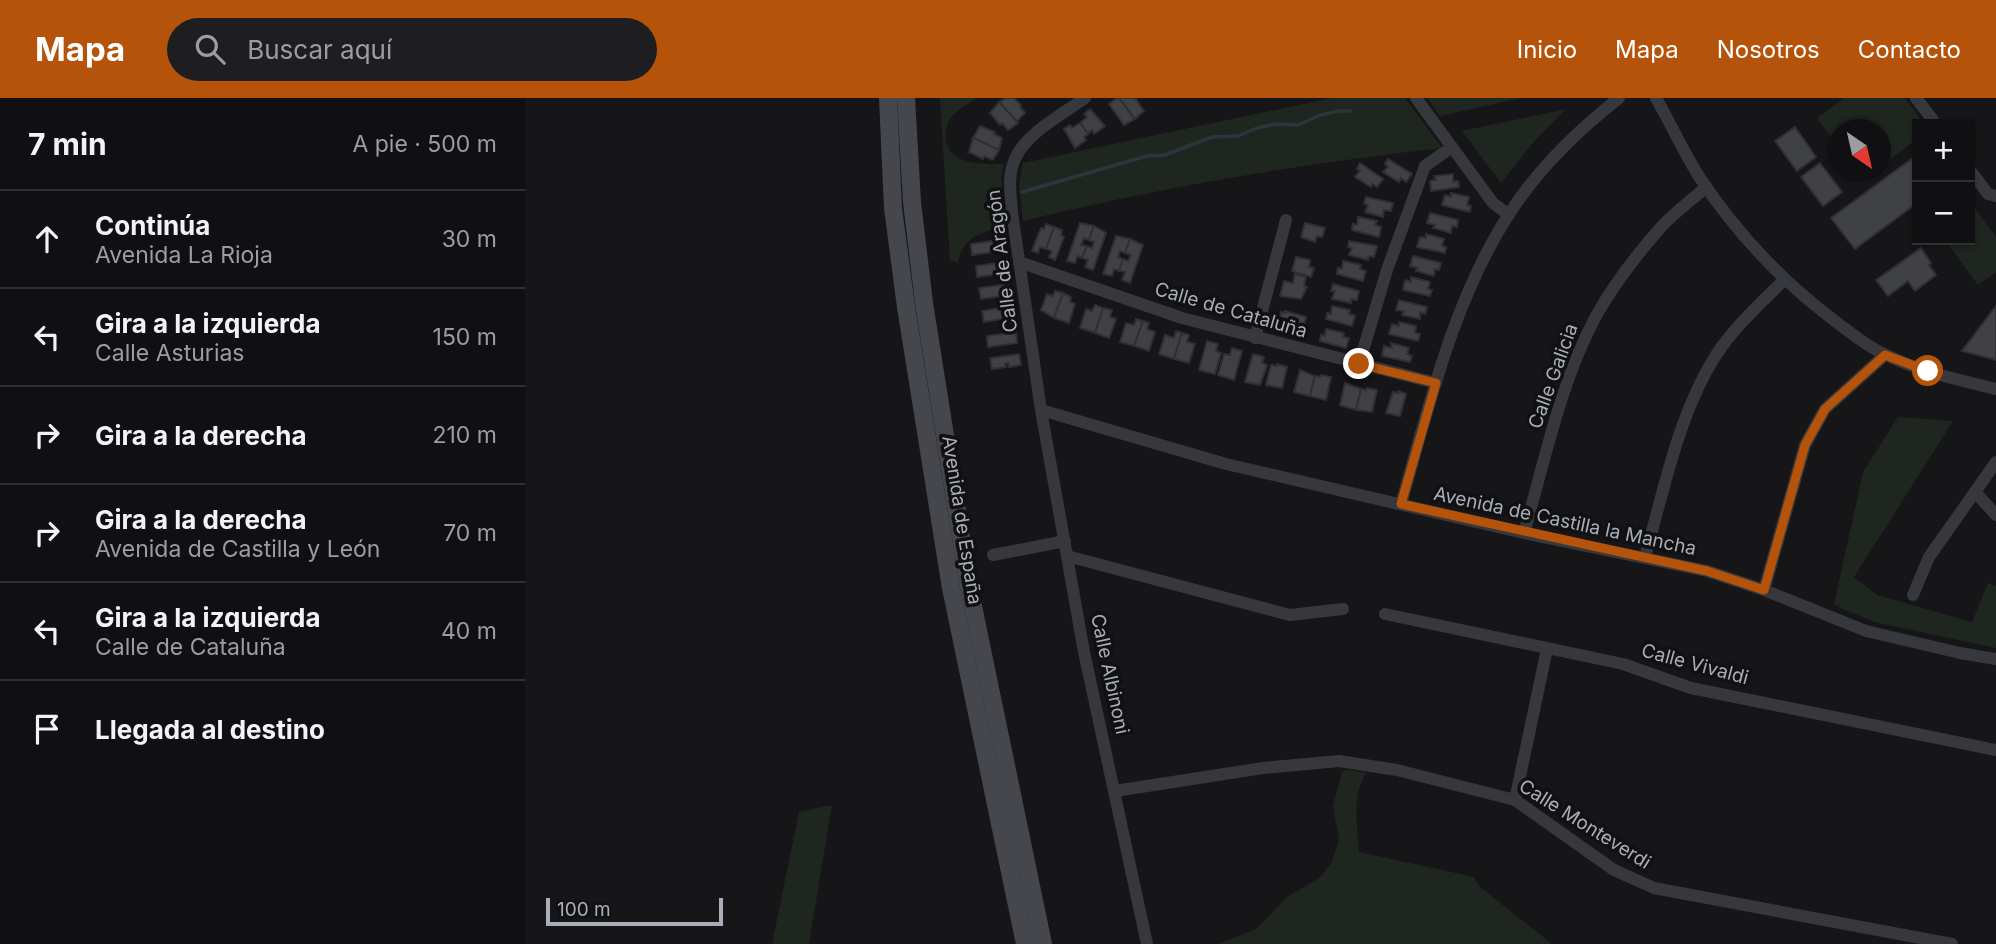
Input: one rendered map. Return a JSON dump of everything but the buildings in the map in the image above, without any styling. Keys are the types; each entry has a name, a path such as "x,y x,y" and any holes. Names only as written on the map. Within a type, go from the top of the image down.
{"main road":[{"name":"Avenida de España","path":"888,98 893,208 946,562 1025,944"},
{"name":"Avenida de España","path":"906,98 912,202 924,303 969,587 1042,944"}],"street":[{"name":"Calle de Aragón","path":"1041,410 1010,182 1014,159 1028,139 1085,98"},
{"path":"1416,98 1493,203 1509,215"},
{"path":"1401,504 1436,383 1479,268 1509,215 1553,159 1585,125 1619,98"},
{"path":"1656,98 1706,187 1739,230 1785,279 1818,308 1885,355 1945,377 1996,389"},
{"path":"1916,98 1931,119"},
{"path":"1359,364 1387,270 1425,166 1445,152"},
{"path":"1975,177 1988,194 1996,196"},
{"name":"Calle Galicia","path":"1524,533 1564,394 1575,362 1597,316 1624,273 1664,224 1706,187"},
{"path":"1255,338 1286,220"},
{"name":"Calle de Cataluña","path":"1019,262 1182,318 1436,383"},
{"path":"1645,557 1680,434 1696,393 1717,355 1743,320 1785,279"},
{"path":"1764,590 1805,445 1825,409 1885,355"},
{"name":"Avenida de Castilla la Mancha","path":"1041,410 1226,464 1524,533 1707,571 1764,590 1866,631 1996,659"},
{"name":"Calle Albinoni","path":"1041,410 1084,652 1147,944"},
{"path":"1913,595 1929,557 1996,462"},
{"path":"1975,492 1996,515"},
{"path":"993,555 1065,541"},
{"path":"1067,556 1290,615 1343,609"},
{"name":"Calle Vivaldi","path":"1385,614 1623,664 1691,688 1996,750"},
{"path":"1515,800 1547,649"},
{"name":"Calle Monteverdi","path":"1115,791 1263,768 1339,761 1397,770 1515,800 1614,870 1654,888 1952,944"}],"shaded area":[{"path":"940,98 976,98 955,113 948,124 946,141 954,155 969,162 1004,164 1001,178 1006,226 975,236 964,246 958,262 950,261"},
{"path":"1332,98 1405,98 1442,148 1231,178 1023,221 1019,185 1023,163"},
{"path":"1427,98 1522,98 1440,116"},
{"path":"1844,98 1905,98 1920,119 1912,119 1912,143 1891,158 1891,119 1828,119 1828,133 1817,118"},
{"path":"1566,109 1532,144 1501,183 1462,131"},
{"path":"1975,209 1996,237 1996,272 1978,285 1949,245 1975,245"},
{"path":"1898,417 1953,421 1854,577 1877,595 1972,622 1988,583 1996,586 1996,648 1874,622 1834,605 1863,472"},
{"path":"1342,771 1366,773 1357,801 1359,852 1474,877 1480,887 1552,944 1218,944 1256,929 1287,897 1319,878 1331,864 1339,840 1333,806"},
{"path":"832,805 809,944 772,944 799,812"}],"waterway":[{"path":"1022,192 1147,156 1165,155 1212,137 1238,136 1275,124 1298,125 1320,115 1351,111"}],"route":[{"path":"1359,364 1436,383 1401,504 1707,571 1764,590 1805,445 1825,409 1885,355 1928,371"}]}
